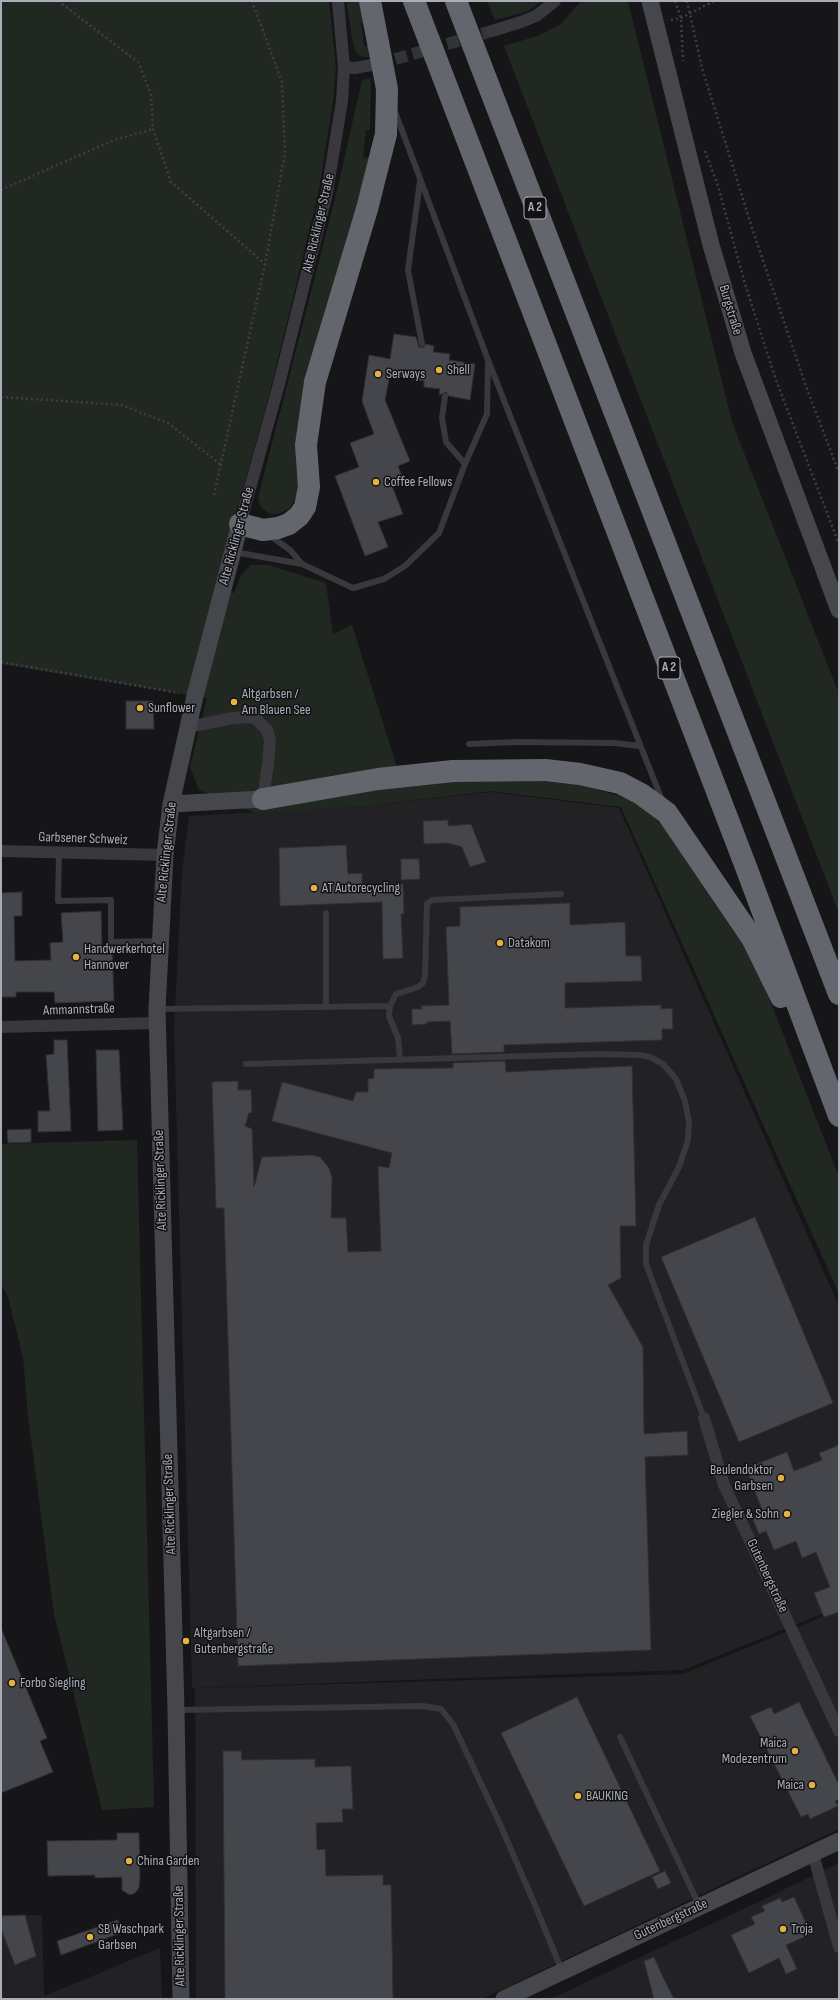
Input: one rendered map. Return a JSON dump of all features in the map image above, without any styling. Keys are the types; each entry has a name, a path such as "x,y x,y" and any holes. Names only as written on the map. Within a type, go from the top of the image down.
{"highway":[{"path":"240,524 262,530 278,528 289,524 299,516 305,507 309,487 306,445 315,382 380,162 386,134 387,89 370,1"},
{"name":"A 2","path":"414,1 746,867 836,1109"},
{"name":"A 2","path":"456,1 839,994"},
{"path":"263,799 378,780 453,771 545,770 580,774 620,783 641,794 667,813 752,938 836,1109"}],"street":[{"name":"Alte Ricklinger Straße","path":"181,1999 176,1710 157,1016 165,855 171,804 188,727 231,551 279,384 327,192 342,101 344,68 338,1"},
{"path":"492,31 536,16 555,1"},
{"name":"Burgstraße","path":"650,1 711,245 743,353 839,610"},
{"path":"344,68 372,65"},
{"path":"171,804 263,799 270,740 267,730 255,718 233,718 188,727"},
{"name":"Garbsener Schweiz","path":"1,851 165,855"},
{"name":"Ammannstraße","path":"1,1027 157,1016"},
{"name":"Gutenbergstraße","path":"704,1418 724,1485 839,1731"},
{"name":"Gutenbergstraße","path":"504,1999 839,1841"},
{"path":"813,1854 839,1947"}],"lane":[{"path":"387,89 488,360 667,813"},
{"path":"421,180 408,270 422,344"},
{"path":"231,551 302,564 353,588 384,579 406,566 439,533 465,464 487,414 488,360"},
{"path":"445,396 442,418 446,442 465,464"},
{"path":"262,530 290,550 302,564"},
{"path":"469,744 516,742 640,746"},
{"path":"58,853 58,900 111,900 111,942 160,942"},
{"path":"400,1058 398,1038 390,1016 390,1006 396,994 418,987 423,983 426,976 426,904 432,900 561,894"},
{"path":"326,913 326,1006"},
{"path":"157,1016 326,1006 390,1006"},
{"path":"246,1064 400,1058 599,1054 640,1055 650,1057 663,1064 676,1079 685,1101 689,1122 688,1140 679,1167 659,1205 646,1245 646,1264 704,1418"},
{"path":"176,1710 423,1706 441,1709 453,1724 500,1824 562,1972"},
{"path":"620,1736 699,1906"}],"path":[{"path":"58,1 138,62 151,94 153,129 171,182 265,264"},
{"path":"214,495 265,264 285,153 282,82 252,1"},
{"path":"675,1 681,18 684,67"},
{"path":"687,1 702,68 753,231 807,389 839,473"},
{"path":"655,24 681,18 714,1"},
{"path":"1,190 114,140 153,129"},
{"path":"703,145 718,186 745,284 776,380 839,544"},
{"path":"1,397 122,405 168,423 220,464"},
{"path":"1,662 185,694"}],"shaded area":[{"path":"1,1 329,1 336,68 333,102 319,190 272,384 215,590 234,593 241,575 251,565 268,565 326,583 333,634 352,625 397,767 498,779 577,784 623,797 647,810 664,827 746,947 760,975 839,1177 839,1294 621,807 491,791 359,807 255,813 199,790 190,767 207,698 1,664"},
{"path":"346,1 360,1 364,22 361,23 364,46 368,46 369,57 363,57 357,54 354,48"},
{"path":"487,1 542,1 526,12 495,20"},
{"path":"581,1 628,1 732,422 839,694 839,913 504,46 537,36 561,24"},
{"path":"371,78 370,130 366,130 363,157 369,158 298,494 290,508 278,514 270,514 260,506 258,498 336,195 362,80"},
{"path":"491,792 619,808 839,1306 839,1607 683,1670 192,1688 174,1028 182,872 189,816 359,807"},
{"path":"137,1140 154,1807 102,1810 54,1614 28,1416 23,1357 8,1297 1,1284 1,1144"},
{"path":"839,1610 839,1829 482,1999 196,1999 195,1688 683,1674"},
{"path":"839,1863 839,1999 550,1999 754,1904"},
{"path":"42,1915 44,1996 160,1948 162,1999 1,1999 1,1916"}],"building":[{"path":"394,334 416,337 419,347 423,348 426,344 434,346 433,352 450,354 449,360 475,364 470,400 449,396 446,392 439,395 440,389 424,387 424,381 390,375 385,400 410,461 398,466 404,482 392,486 403,514 378,522 388,547 365,556 335,476 359,467 350,443 374,434 362,401 369,355 390,359"},
{"name":"Sunflower","path":"126,701 153,701 154,729 126,729"},
{"path":"448,820 448,826 471,824 486,862 470,867 462,847 448,843 424,844 423,821"},
{"name":"AT Autorecycling","path":"346,845 348,874 362,873 362,885 403,884 404,914 401,914 403,958 383,959 382,902 280,906 279,848"},
{"path":"401,859 419,859 420,879 401,880"},
{"name":"Handwerkerhotel Hannover","path":"22,892 22,916 14,916 15,961 51,960 50,943 63,942 61,913 101,911 102,946 112,946 114,1001 55,1003 54,992 16,992 16,997 1,997 1,893"},
{"path":"570,903 570,925 625,922 626,956 641,956 642,981 565,983 565,1008 661,1005 661,1009 672,1008 673,1029 662,1029 662,1040 504,1045 504,1052 452,1054 450,1021 427,1022 427,1024 412,1025 412,1009 422,1009 421,1006 449,1005 446,927 460,926 460,907"},
{"path":"54,1040 67,1040 71,1131 38,1132 38,1111 50,1111 46,1055 54,1054"},
{"path":"96,1050 119,1050 123,1130 98,1131"},
{"path":"505,1061 506,1072 632,1066 636,1226 620,1226 621,1278 608,1285 643,1347 644,1434 687,1431 688,1455 645,1457 651,1650 238,1666 224,1208 216,1208 212,1082 238,1081 238,1090 251,1090 252,1113 249,1113 245,1126 252,1129 254,1187 262,1157 311,1155 320,1157 329,1168 332,1177 331,1218 346,1218 348,1252 381,1251 378,1166 389,1168 392,1153 272,1121 282,1082 353,1101 356,1092 368,1092 368,1079 374,1078 374,1069 453,1068 453,1063"},
{"path":"31,1129 31,1142 8,1143 7,1130"},
{"path":"755,1217 833,1403 739,1442 661,1257"},
{"path":"839,1445 839,1612 824,1617 814,1593 830,1587 816,1552 802,1558 796,1541 774,1550 766,1531 759,1534 752,1517 763,1512 746,1468 787,1452 794,1471 822,1460 819,1453"},
{"name":"Forbo Siegling","path":"1,1628 47,1738 40,1741 53,1772 1,1793"},
{"name":"BAUKING","path":"577,1697 660,1871 584,1906 501,1733"},
{"name":"Maica Modezentrum","path":"799,1702 839,1785 839,1799 835,1801 838,1806 810,1819 808,1814 801,1817 750,1716 771,1707 774,1714"},
{"path":"223,1751 241,1751 242,1760 315,1759 315,1767 351,1766 353,1809 342,1809 343,1822 316,1823 317,1850 325,1849 326,1876 383,1875 383,1885 391,1885 393,1999 225,1999"},
{"path":"117,1833 139,1833 140,1877 139,1888 135,1893 130,1895 122,1890 122,1877 95,1878 95,1875 48,1876 47,1841 117,1840"},
{"path":"665,1871 671,1883 658,1889 652,1877"},
{"name":"Troja","path":"794,1897 811,1934 786,1945 797,1969 786,1974 779,1958 749,1973 731,1935 755,1924 751,1917 765,1911 762,1906 780,1898 782,1902"},
{"path":"25,1915 36,1956 15,1965 1,1929 1,1916"},
{"name":"SB Waschpark Garbsen","path":"118,1920 123,1932 61,1955 57,1941"},
{"path":"654,1957 674,1999 654,1999 644,1961"}],"tunnel":[{"path":"378,64 492,31"}],"place":[{"name":"Shell","path":"439,370"},
{"name":"Serways","path":"378,374"},
{"name":"Coffee Fellows","path":"376,482"},
{"name":"Altgarbsen / Am Blauen See","path":"234,702"},
{"name":"Sunflower","path":"140,708"},
{"name":"AT Autorecycling","path":"314,888"},
{"name":"Datakom","path":"500,943"},
{"name":"Handwerkerhotel Hannover","path":"76,957"},
{"name":"Beulendoktor Garbsen","path":"781,1478"},
{"name":"Ziegler & Sohn","path":"787,1514"},
{"name":"Altgarbsen / Gutenbergstraße","path":"186,1641"},
{"name":"Forbo Siegling","path":"12,1683"},
{"name":"Maica Modezentrum","path":"795,1751"},
{"name":"Maica","path":"812,1785"},
{"name":"BAUKING","path":"578,1796"},
{"name":"China Garden","path":"129,1861"},
{"name":"Troja","path":"783,1929"},
{"name":"SB Waschpark Garbsen","path":"90,1937"}]}
